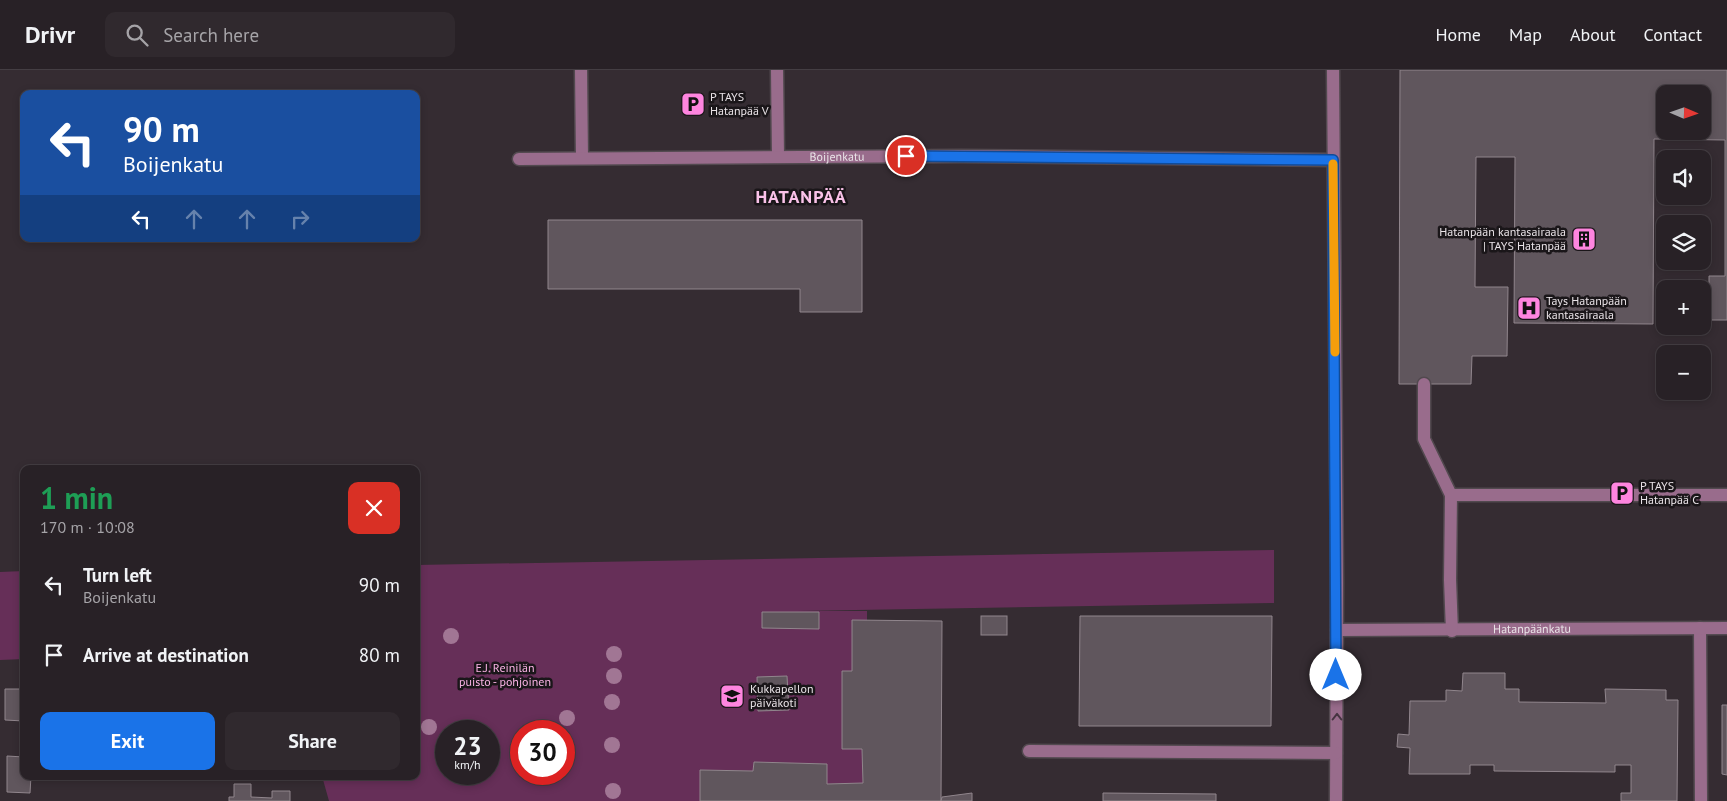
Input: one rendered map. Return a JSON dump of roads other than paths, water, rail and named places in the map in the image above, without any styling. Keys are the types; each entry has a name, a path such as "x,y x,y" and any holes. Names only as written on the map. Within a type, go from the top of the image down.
{"street":[{"path":"581,70 582,158"},
{"path":"777,70 778,156"},
{"path":"1333,70 1337,630 1336,801"},
{"name":"Boijenkatu","path":"519,159 961,156 1333,160"},
{"path":"1424,384 1424,439 1451,495 1450,580 1452,631"},
{"path":"1451,495 1727,495"},
{"path":"1700,628 1701,801"},
{"name":"Hatanpäänkatu","path":"1337,630 1452,631 1727,628"},
{"path":"1029,752 1336,753"}],"place":[{"name":"P TAYS Hatanpää V","path":"693,104"},
{"name":"Hatanpään kantasairaala | TAYS Hatanpää","path":"1584,239"},
{"name":"Tays Hatanpään kantasairaala","path":"1529,308"},
{"name":"P TAYS Hatanpää C","path":"1622,493"},
{"name":"Kukkapellon päiväkoti","path":"732,696"}],"district":[{"name":"HATANPÄÄ","path":"801,197"}],"park label":[{"name":"E.J. Reinilän puisto - pohjoinen","path":"505,675"}]}
